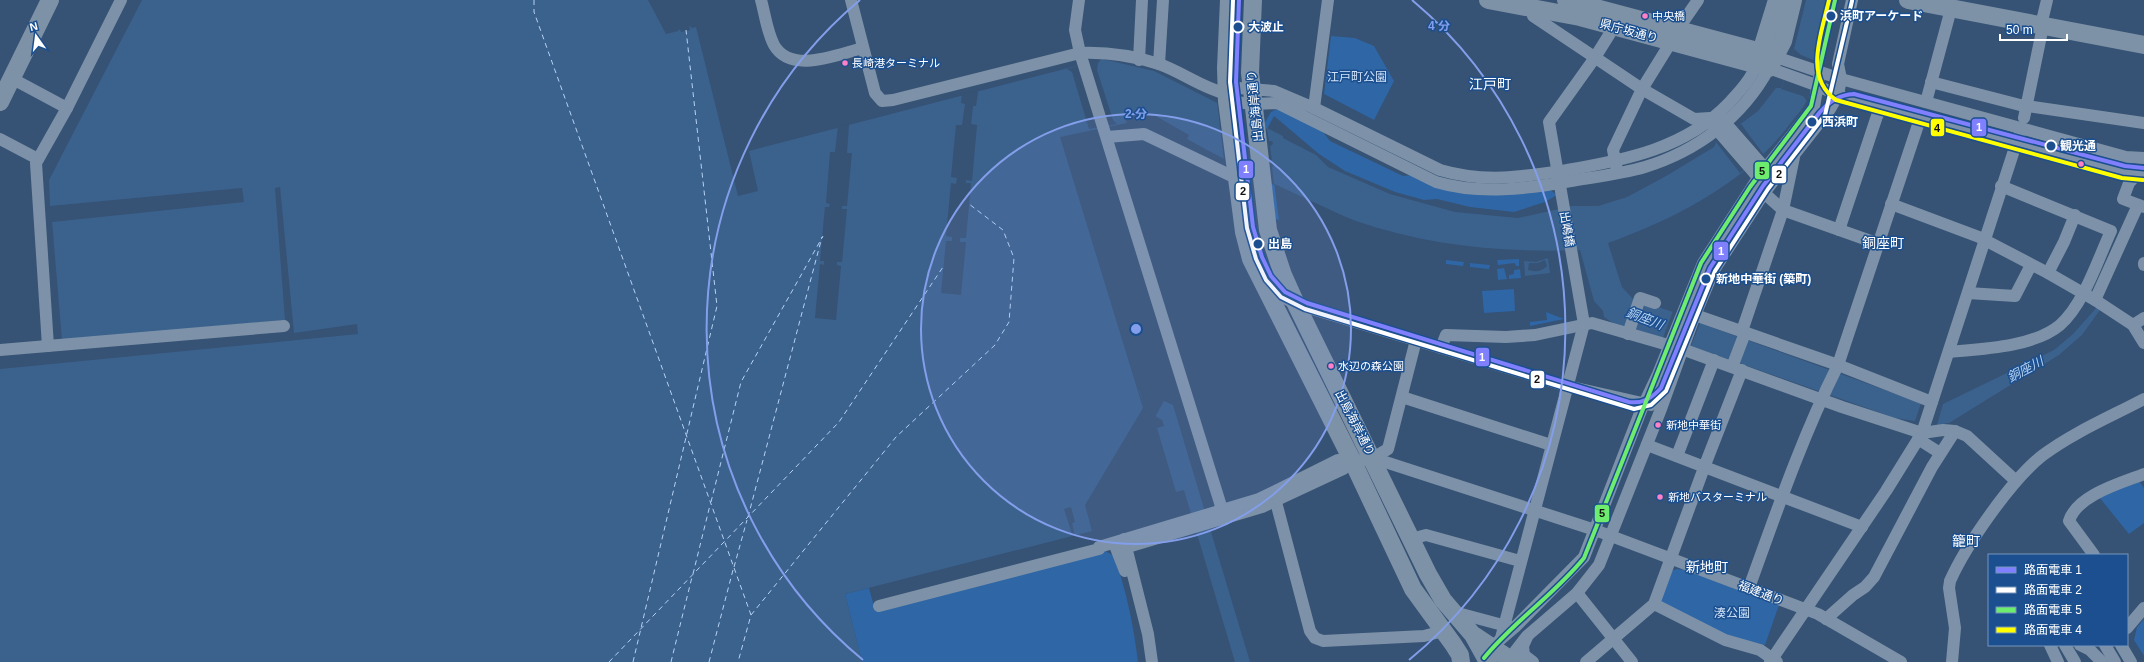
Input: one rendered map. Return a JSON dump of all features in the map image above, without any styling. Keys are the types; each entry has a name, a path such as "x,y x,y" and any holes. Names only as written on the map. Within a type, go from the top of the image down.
{"highway":[{"path":"0,102 50,0"},
{"name":"出島海岸通り","path":"1229,0 1227,97 1244,232 1251,259 1353,462 1413,589 1448,637"},
{"name":"出島海岸通り","path":"1253,0 1250,73 1272,244 1296,304 1373,458 1428,574 1443,600 1473,635 1497,653"},
{"name":"県庁坂通り","path":"1488,0 1507,1 1532,8 1580,17 1614,27 1675,36 1773,62"},
{"name":"県庁坂通り","path":"1566,0 1599,4 1675,36"},
{"path":"1773,62 1777,0"},
{"path":"1773,62 1783,41 1793,0"},
{"path":"1908,0 1932,3 1951,9 2144,45"},
{"path":"1448,637 1497,653"},
{"path":"1448,637 1460,656 1461,662"}],"street":[{"path":"48,346 36,163 67,108 121,0"},
{"path":"761,0 773,43 780,51 794,59 808,62 863,48"},
{"path":"851,0 874,92 878,99 886,101 1081,59 1102,52 1159,64 1227,97 1252,97 1277,102 1436,182 1454,187 1507,190 1559,177 1660,162 1725,129 1750,98 1773,62"},
{"path":"1079,0 1075,30 1081,59 1106,134 1224,514"},
{"path":"1139,60 1142,0"},
{"path":"1159,64 1163,0"},
{"path":"1314,108 1328,0"},
{"path":"1616,168 1613,150 1642,89 1698,0"},
{"path":"1497,653 1527,636 1576,592 1599,565 1661,409 1695,315 1714,270 1769,187 1838,95 1841,79 1838,64 1852,0"},
{"path":"1654,604 1725,640 1760,650 1773,661 1862,527 1920,436 1932,402 1968,293 1983,240 2023,123 2047,0"},
{"path":"1532,8 1532,16 1594,59 1642,89 1697,120 1713,118 1725,129 1757,169 1783,210 1879,244"},
{"path":"1926,102 1951,9"},
{"name":"出嶋橋","path":"1584,324 1549,122 1594,59 1614,27"},
{"path":"1773,62 1817,79 1838,95 1852,101 2140,174"},
{"path":"1616,168 1682,139 1713,118 1742,89 1752,75 1773,62"},
{"path":"11,78 67,108"},
{"path":"1817,79 1841,79 1926,102 2023,123 2126,157 2144,158"},
{"path":"1497,653 1584,557 1644,403 1703,264 1757,169 1814,108 1817,79"},
{"path":"1931,82 2027,105 2144,123"},
{"path":"1252,97 1274,91 1314,108 1440,170 1457,175 1507,179 1559,177"},
{"path":"1839,230 1877,116 1882,108"},
{"path":"1749,588 1782,495 1822,396 1838,365 1920,119"},
{"path":"1106,134 1144,134 1238,179"},
{"path":"0,139 38,159"},
{"path":"1586,662 1654,604 1705,465 1737,369 1744,332 1783,210 1795,154"},
{"path":"2095,300 2141,206 2123,198 2129,182 2140,174"},
{"path":"1949,352 2006,345 2052,331 2068,317 2083,293 2110,231 2075,215 2001,186"},
{"path":"1891,204 1983,240 2048,273 2095,300 2133,325 2144,343"},
{"path":"2048,273 2064,242 2075,215"},
{"path":"1968,293 2015,296 2031,265"},
{"path":"1264,287 1296,304 1567,386 1644,403 1661,409"},
{"path":"1628,334 1640,298 1655,303"},
{"path":"1695,315 1838,365 1932,402"},
{"path":"2133,325 2144,318"},
{"path":"1441,348 1446,335 1506,337 1535,335 1592,323 1682,349 1737,369 1822,396 1920,436 1940,453"},
{"path":"1497,653 1520,561 1584,324"},
{"path":"0,350 284,326"},
{"path":"879,606 1099,549 1099,547 1120,544 1224,514 1276,502 1353,462 1373,458 1388,449 1416,340"},
{"path":"1677,456 1714,360"},
{"path":"1402,397 1551,445"},
{"path":"1952,662 1955,628 1949,588 1950,581 1978,535 2016,481 2042,456 2069,438 2144,399"},
{"path":"1920,436 1955,431 1967,436 2016,481"},
{"path":"1826,620 1853,595 1865,588 1874,577 1940,453 1955,431"},
{"path":"1647,445 1705,465 1862,527"},
{"name":"福建通り","path":"1373,458 1595,530 1818,614 1901,662"},
{"path":"1224,514 1259,499 1338,460 1353,462"},
{"path":"2093,554 2069,521 2071,514 2083,502 2101,491 2144,474"},
{"path":"1276,502 1310,631 1315,638 1323,641 1424,636 1448,637"},
{"path":"1411,538 1426,535 1520,561"},
{"path":"1120,544 1125,571 1141,634 1145,662"},
{"path":"1120,544 1148,634 1152,662"},
{"path":"1576,592 1632,662"},
{"path":"2128,627 2144,608"},
{"path":"1453,611 1497,653"},
{"path":"1527,636 1523,646 1524,655 1533,662"},
{"path":"2050,646 2058,662"},
{"path":"2066,646 2075,662"},
{"path":"2082,646 2090,650 2102,662"},
{"path":"2106,646 2115,662"},
{"path":"2122,646 2132,662"}],"green space":[{"name":"江戸町公園","path":"1331,36 1355,38 1374,46 1394,81 1374,120 1324,94"},
{"path":"1277,109 1323,132 1330,141 1403,176 1412,175 1430,184 1550,190 1557,195 1545,202 1514,212 1470,207 1437,199 1424,200 1395,192 1345,171 1319,154 1274,116 1267,129 1279,220 1276,219 1274,215 1263,126 1271,112"},
{"path":"1519,259 1519,266 1516,266 1515,263 1498,265 1497,260"},
{"path":"1446,260 1464,262 1463,266 1446,264"},
{"path":"1470,263 1490,265 1489,269 1470,267"},
{"path":"1504,268 1507,279 1498,280 1497,269"},
{"path":"1520,269 1521,278 1509,279 1509,275 1514,274 1514,270"},
{"path":"1514,289 1515,311 1484,313 1482,291"},
{"path":"1546,312 1564,319 1530,326 1530,322 1547,320"},
{"path":"2139,481 2144,488 2144,523 2129,534 2099,497"},
{"path":"1103,550 1113,555 1118,567 1132,621 1138,662 862,662 845,594 869,588 875,610"},
{"name":"湊公園","path":"1676,569 1687,570 1779,605 1765,645 1723,635 1660,604 1670,572"},
{"path":"2144,619 2144,656 2134,640 2137,627"}],"water":[{"name":"銅座川","path":"142,0 648,0 666,34 678,31 680,29 681,32 690,30 689,25 692,28 696,27 738,196 758,191 749,151 1103,59 1154,71 1283,136 1283,138 1316,155 1328,167 1390,194 1455,212 1518,218 1572,206 1598,206 1627,197 1666,176 1714,147 1716,142 1758,111 1776,88 1781,88 1794,49 1806,0 1836,0 1822,57 1818,62 1807,100 1801,110 1775,142 1755,161 1710,195 1660,222 1608,243 1622,287 1633,299 1689,317 1700,323 1921,403 1943,404 2054,350 2073,334 2097,307 2100,310 2082,335 2059,355 1949,423 1937,425 1935,420 1915,421 1895,418 1691,346 1616,325 1604,317 1603,311 1594,301 1580,250 1552,251 1495,249 1439,242 1383,230 1344,216 1247,171 1187,139 1189,135 1154,115 1123,116 1127,123 1060,137 1143,408 1085,505 1092,531 845,594 862,662 0,662 0,369 358,334 357,324 294,333 280,187 275,188 285,320 62,340 52,222 244,202 242,188 50,206 49,180"},
{"path":"1548,258 1550,273 1525,276 1524,261 1536,262","holes":["1545,260 1547,266 1538,271 1528,270 1529,263 1538,263"]},
{"path":"1139,390 1173,405 1250,662 1235,662 1184,490 1176,492 1157,428 1164,426 1162,420 1145,410"}],"pier":[{"path":"1794,49 1801,55 1818,62 1807,101 1803,96 1781,89"},
{"path":"1101,59 1098,63 1097,70 1113,120 1117,124 1089,129 1072,72 1067,69"},
{"path":"972,91 978,92 976,106 973,106 971,124 977,125 972,181 966,180 966,183 971,183 966,238 960,238 960,242 966,242 961,295 941,293 946,241 952,241 952,237 946,236 951,183 956,184 957,178 951,177 956,125 962,125 965,104 961,103 962,94"},
{"path":"1217,101 1267,129 1269,141 1272,141 1273,144 1270,146 1272,162 1275,164 1272,167 1274,185 1224,160"},
{"path":"849,124 847,153 852,153 847,206 842,206 842,209 847,209 842,262 837,262 837,265 841,266 836,320 815,318 820,264 824,265 824,261 820,261 825,207 829,207 830,204 826,203 830,152 835,152 838,126"},
{"path":"1741,124 1764,155 1740,173 1716,142"},
{"path":"1673,311 1685,315 1700,323 1691,346 1663,338"},
{"path":"1139,388 1165,399 1155,417 1145,411"},
{"path":"1921,403 1943,404 1937,425 1934,422 1915,421"},
{"path":"1071,507 1075,522 1072,523 1075,537 1073,537 1064,509"}],"ferry route":[{"path":"534,0 534,12 751,615 738,662"},
{"path":"633,662 717,306 686,30"},
{"path":"751,615 896,437 995,345 1009,322 1014,258 1003,230 969,204"},
{"path":"711,502 741,382 823,236"},
{"path":"748,517 822,237"},
{"path":"609,662 839,422 943,267"},
{"path":"693,574 710,505"},
{"path":"734,567 747,520"},
{"path":"709,662 733,570"},
{"path":"671,662 692,577"}],"tram line":[{"name":"2","path":"1233,0 1230,82 1247,228 1256,259 1266,280 1281,297 1305,309 1634,409 1651,405 1666,391 1715,271 1768,189 1825,115 1852,1"},
{"name":"1","path":"1239,0 1236,82 1253,227 1262,257 1271,276 1285,292 1307,303 1629,402 1647,400 1661,388 1710,268 1763,186 1820,112 1839,97 1854,94 2125,166 2144,168"},
{"name":"4","path":"1829,0 1819,40 1817,67 1820,79 1826,90 1836,100 2122,178 2143,180"},
{"name":"5","path":"1484,658 1508,632 1560,584 1584,558 1701,263 1750,187 1811,106 1835,0"}],"place":[{"name":"中央橋","path":"1645,16"},
{"name":"浜町アーケード","path":"1831,16"},
{"name":"大波止","path":"1238,27"},
{"name":"長崎港ターミナル","path":"845,63"},
{"name":"西浜町","path":"1812,122"},
{"name":"観光通","path":"2051,146"},
{"name":"出島","path":"1258,244"},
{"name":"新地中華街 (築町)","path":"1706,279"},
{"name":"水辺の森公園","path":"1331,366"},
{"name":"新地中華街","path":"1658,425"},
{"name":"新地バスターミナル","path":"1660,497"}],"district":[{"name":"江戸町","path":"1490,84"},
{"name":"銅座町","path":"1883,243"},
{"name":"籠町","path":"1966,541"},
{"name":"新地町","path":"1707,567"}]}
